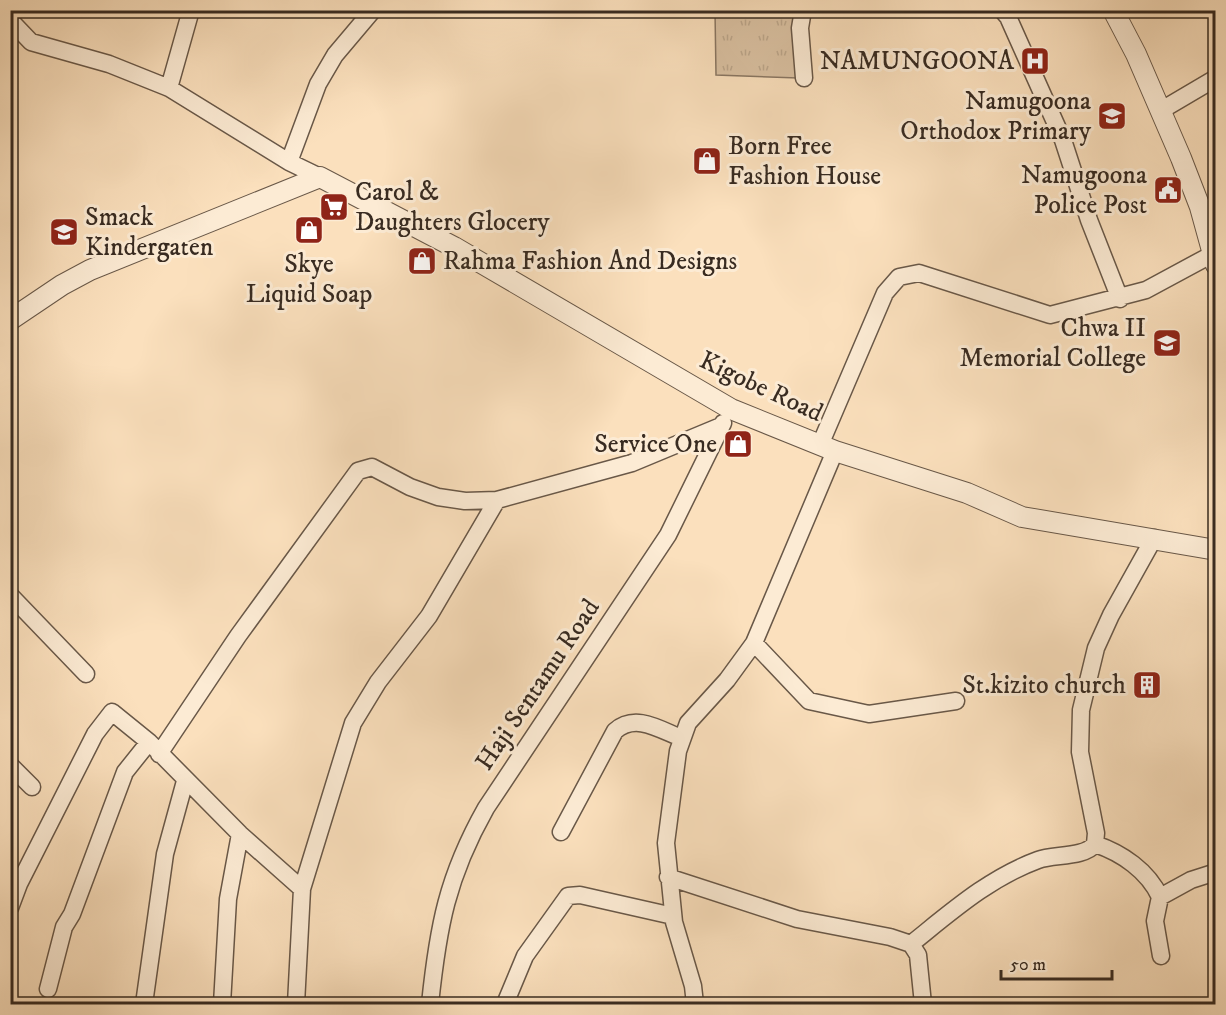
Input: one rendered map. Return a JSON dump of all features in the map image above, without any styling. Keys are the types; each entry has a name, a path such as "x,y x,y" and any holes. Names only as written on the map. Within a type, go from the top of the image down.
{"street":[{"path":"169,88 191,10"},
{"path":"289,162 318,84 336,55 373,10"},
{"path":"803,10 800,28 804,78"},
{"path":"1002,10 1008,17 1063,140 1089,220 1120,299"},
{"path":"695,1005 693,986 673,916 668,877 667,816 681,738 688,723 728,680 753,643 885,293 899,277 918,273 1050,315 1146,291 1213,260 1200,207 1136,54 1113,10"},
{"path":"10,20 31,42 109,64 169,88 289,162 320,177"},
{"path":"1160,111 1215,78"},
{"path":"10,320 62,285 90,270 320,177"},
{"name":"Kigobe Road","path":"320,177 454,248 726,418 968,493 1022,517 1215,550"},
{"path":"48,988 64,927 72,914 126,772 154,748 358,471 372,467 410,487 438,497 465,501 497,500 632,463 726,418"},
{"name":"Haji Sentamu Road","path":"430,1005 437,934 445,902 470,837 486,808 668,535 726,418"},
{"path":"296,1005 302,889 353,723 378,682 429,616 497,500"},
{"path":"1095,844 1093,815 1080,752 1081,710 1096,648 1111,615 1154,538"},
{"path":"10,595 86,674"},
{"path":"753,643 809,701 869,714 956,701"},
{"path":"10,908 19,884 95,734 112,712 154,748 240,834 302,889"},
{"path":"561,832 615,731 622,724 636,721 681,738"},
{"path":"10,765 32,787"},
{"path":"144,1005 165,854 185,781"},
{"path":"222,1005 228,899 240,834"},
{"path":"1095,844 1114,851 1142,872 1160,897 1155,921 1161,956"},
{"path":"911,944 966,900 1005,874 1054,856 1085,851 1095,844"},
{"path":"1160,897 1191,880 1215,872"},
{"path":"668,877 796,919 890,937 911,944 918,955 923,1005"},
{"path":"505,1005 525,956 568,896 580,895 673,916"}],"green space":[{"path":"715,11 794,11 798,78 716,75"}],"place":[{"name":"NAMUNGOONA","path":"1035,61"},
{"name":"Namugoona Orthodox Primary","path":"1112,116"},
{"name":"Born Free Fashion House","path":"707,161"},
{"name":"Namugoona Police Post","path":"1168,190"},
{"name":"Carol & Daughters Glocery","path":"334,207"},
{"name":"Skye Liquid Soap","path":"309,230"},
{"name":"Smack Kindergaten","path":"64,232"},
{"name":"Rahma Fashion And Designs","path":"422,261"},
{"name":"Chwa II Memorial College","path":"1167,343"},
{"name":"Service One","path":"738,444"},
{"name":"St.kizito church","path":"1147,685"}]}
